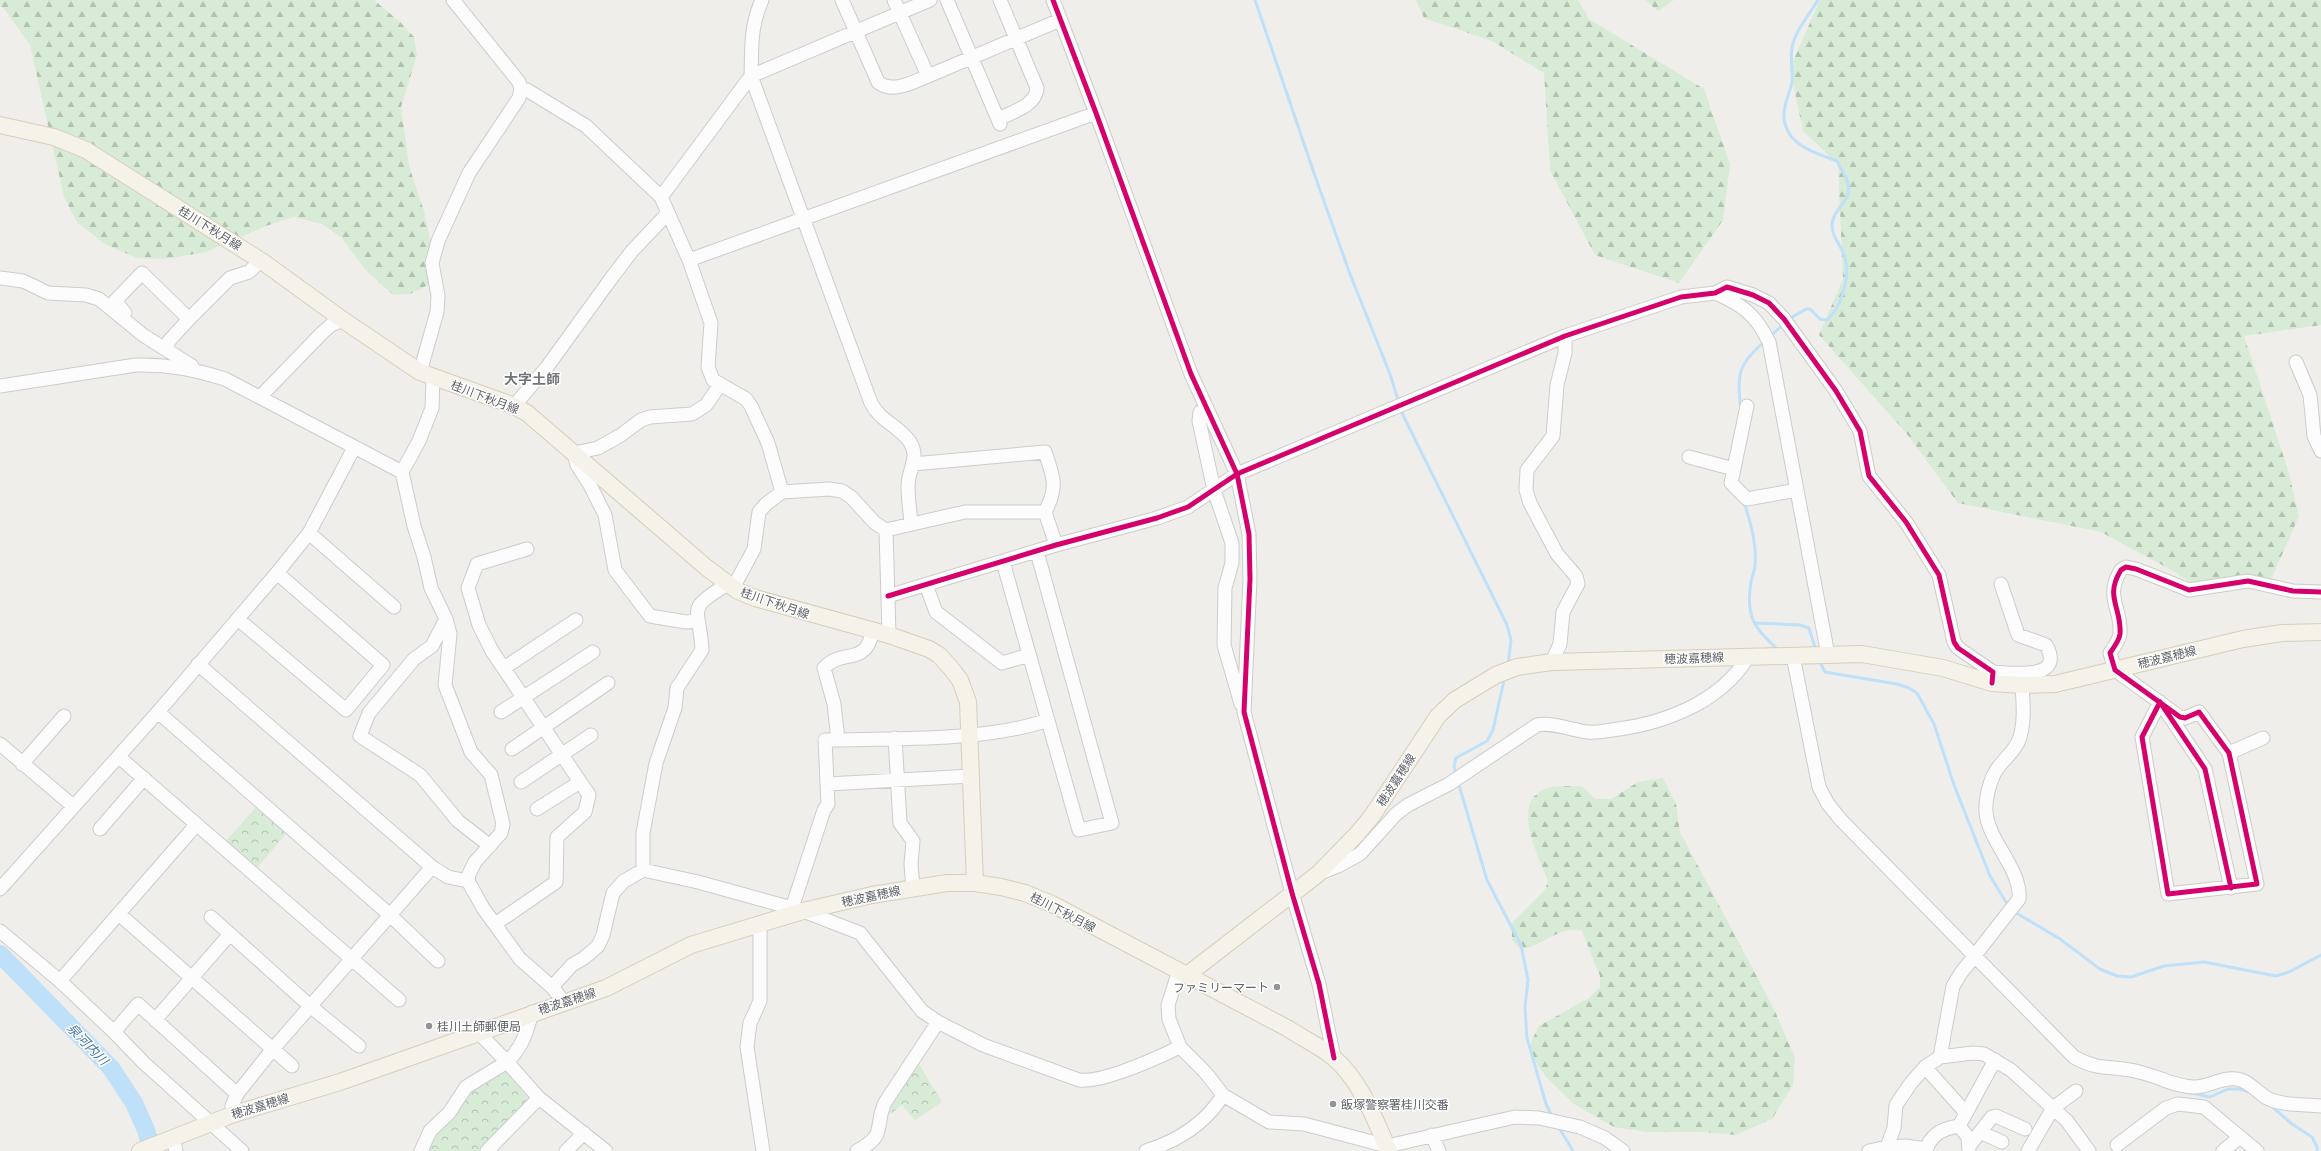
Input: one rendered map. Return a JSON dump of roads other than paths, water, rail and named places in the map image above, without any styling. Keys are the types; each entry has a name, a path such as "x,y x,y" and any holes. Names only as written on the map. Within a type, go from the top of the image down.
{"main road":[{"name":"桂川下秋月線","path":"0,126 54,137 86,150 260,260 343,320 427,375 516,408 542,424 730,586 755,598 873,632 889,635 930,649 950,667 965,691 968,702 975,883 1025,893 1052,904 1134,949 1183,973 1211,990 1286,1028 1334,1058 1358,1086 1388,1148"},
{"name":"穂波嘉穂線","path":"1183,973 1318,874 1372,816 1438,716 1455,700 1496,674 1517,667 1552,662 1862,654 1905,660 2022,685 2055,684 2243,639 2282,633 2321,632"},
{"name":"穂波嘉穂線","path":"140,1151 173,1142 211,1122 340,1082 532,1012 606,988 690,945 797,910 913,888 975,883"}],"street":[{"path":"453,0 519,82 521,89 519,98 469,173 438,241 432,263 438,296 437,312 427,375 432,408 419,441 402,472 414,526 424,556 431,588 446,619 450,643 444,686 471,752 491,775 503,824 501,833 475,862 469,874 468,881 483,908 520,959 552,987 564,1002"},
{"path":"762,0 754,18 752,32 751,76 871,403 880,417 904,434 910,442 915,456 908,484 911,523"},
{"path":"842,0 857,31 878,82 882,85 906,85 1060,20"},
{"path":"894,0 928,76"},
{"path":"661,197 751,76 930,0"},
{"path":"947,0 999,121 1029,103 1036,93 1036,83 1000,0"},
{"path":"1053,0 1096,112 1191,374 1237,474 1249,534 1250,579 1244,712"},
{"path":"521,89 527,90 586,126 661,197 689,260 711,323 708,367 714,380 720,385 746,399 751,406 768,443 782,492"},
{"path":"689,260 1096,112"},
{"path":"516,408 519,400 547,367 614,274 668,213"},
{"path":"166,349 170,341 189,319 230,278 249,272 260,260"},
{"path":"126,321 125,311 115,301 142,273 189,319"},
{"path":"0,278 22,281 48,294 92,297 99,299 126,321 197,369"},
{"path":"888,596 1056,545 1164,516 1188,508 1237,474 1566,336 1681,297 1715,293 1727,287 1753,295 1769,303 1784,319 1836,390 1860,431 1869,476 1906,522 1939,575 1954,642 1958,648 1992,678 2039,673 2045,669 2049,662 2050,652 2046,645 2018,635 2002,584"},
{"path":"1715,293 1733,300 1750,313 1761,325 1769,342 1828,655"},
{"path":"260,397 322,333 331,325 343,320"},
{"path":"1552,662 1560,644 1563,612 1578,584 1576,576 1557,554 1530,503 1526,490 1527,470 1552,436 1557,385 1565,353 1566,336"},
{"path":"2296,362 2316,392 2314,436 2321,451"},
{"path":"0,386 136,365 157,364 197,369 225,379 402,472"},
{"path":"697,621 686,622 650,616 615,570 605,515 590,485 577,465 574,453 598,448 621,435 641,420 650,417 692,414 706,405 720,385"},
{"path":"1747,406 1731,483 1747,499 1797,490"},
{"path":"1206,407 1200,412 1199,421 1214,490 1232,543 1232,563 1225,588 1224,645 1233,681 1244,712 1292,893 1319,984 1334,1058"},
{"path":"0,889 72,806 158,712 277,573 309,533 354,448"},
{"path":"913,464 1045,452 1055,481 1052,499 1045,512 1056,545"},
{"path":"1689,457 1734,469"},
{"path":"643,870 644,826 656,763 675,708 677,688 702,650 697,621 697,611 704,598 730,586 754,549 759,512 766,504 782,492 829,489 842,491 851,497 875,523 886,530 911,523 966,512 1045,512"},
{"path":"886,530 889,635"},
{"path":"309,533 394,607"},
{"path":"496,924 556,882 557,837 585,812 589,796 504,668 479,625 468,588 477,564 527,550"},
{"path":"1003,562 1079,830 1112,823 1037,552"},
{"path":"2160,702 2142,737 2168,894 2257,884 2229,753 2199,712 2185,718 2180,717 2160,702 2115,670 2110,653 2117,643 2120,634 2112,587 2121,570 2126,567 2136,569 2189,590 2248,581 2293,591 2321,592"},
{"path":"277,573 383,665 398,676"},
{"path":"926,585 936,612 1002,663 1029,655"},
{"path":"238,619 363,724"},
{"path":"446,619 432,646 414,659 398,676 369,714 363,724 360,736 420,775 458,821 490,846"},
{"path":"504,668 576,620"},
{"path":"838,740 834,704 826,681 824,668 831,661 857,654 866,648 873,632"},
{"path":"501,712 593,652"},
{"path":"1792,656 1819,787 1828,804 1841,820 2074,1057 2089,1066 2137,1071 2181,1087 2197,1087 2223,1078 2237,1079 2250,1085 2268,1098 2282,1102 2321,1106"},
{"path":"1318,874 1338,866 1360,854 1396,814 1408,805 1449,784 1537,725 1546,724 1589,732 1626,728 1677,715 1712,694 1738,674 1748,657"},
{"path":"198,664 432,866 448,877 468,881"},
{"path":"346,710 383,665"},
{"path":"512,749 608,683"},
{"path":"1940,1057 1953,986 1974,956 2019,899 2020,889 1994,836 1986,813 1987,796 1994,773 2020,738 2023,720 2022,685"},
{"path":"2160,702 2205,769 2230,888"},
{"path":"158,712 390,915 438,960"},
{"path":"22,764 64,716"},
{"path":"797,910 828,804 825,740 969,735 1036,724 1048,720"},
{"path":"521,782 592,735"},
{"path":"895,738 896,780 900,823 913,841 911,864 913,888"},
{"path":"2229,753 2263,738"},
{"path":"0,744 72,806"},
{"path":"118,757 399,1000"},
{"path":"828,784 971,776"},
{"path":"100,829 144,778"},
{"path":"537,809 580,782"},
{"path":"60,982 196,825"},
{"path":"234,1114 232,1106 237,1094 272,1050 432,866"},
{"path":"552,987 572,965 584,958 598,946 603,935 613,893 624,882 643,870 698,882 797,910 860,933 922,1011 938,1022 983,1045 1086,1081 1123,1071 1180,1047"},
{"path":"118,914 292,1066"},
{"path":"211,917 310,1006 359,1046"},
{"path":"760,923 760,1001 750,1023 748,1047 763,1151"},
{"path":"0,931 60,982 114,1032 144,1063 242,1151"},
{"path":"156,1020 230,934"},
{"path":"1183,973 1168,1005 1168,1019 1180,1047 1205,1072 1223,1095 1269,1122 1304,1124 1388,1148 1432,1135 1515,1117 1539,1118 1580,1128 1605,1138 1623,1151"},
{"path":"114,1032 138,1004 237,1094"},
{"path":"421,1151 430,1131 449,1113 466,1087 507,1062 521,1046 532,1012"},
{"path":"857,1151 874,1140 880,1132 881,1112 884,1104 938,1022"},
{"path":"478,1032 539,1098 606,1151"},
{"path":"1880,1150 1894,1128 1896,1105 1911,1083 1925,1067 1940,1057 1973,1053 1984,1054 2011,1070 2067,1121 2089,1151"},
{"path":"1869,1151 1906,1146 1926,1150 1929,1141 1942,1130 1959,1126 1996,1060"},
{"path":"1925,1067 1966,1113"},
{"path":"2028,1151 2053,1108 2076,1091"},
{"path":"1146,1151 1169,1147 1212,1112 1223,1095"},
{"path":"487,1151 539,1098"},
{"path":"2116,1149 2166,1108 2178,1104 2204,1107 2257,1151"},
{"path":"1970,1148 1987,1121 1996,1116 2024,1129"},
{"path":"1959,1126 1968,1138 1970,1148"},
{"path":"1980,1132 2002,1142"},
{"path":"566,1151 584,1133"},
{"path":"1432,1135 1439,1151"},
{"path":"2223,1151 2240,1137"}],"waterway":[{"path":"1255,0 1350,274 1390,374 1399,403"},
{"path":"1789,319 1806,309 1810,309 1820,319 1827,320 1837,308 1841,300 1844,291 1846,274 1844,254 1832,231 1832,227 1835,215 1845,201 1849,190 1847,180 1837,161 1810,151 1802,146 1789,133 1785,124 1785,106 1792,82 1792,48 1799,29 1818,0"},
{"path":"1770,336 1784,324"},
{"path":"1741,411 1739,388 1741,372 1748,358 1764,342"},
{"path":"1400,409 1507,625 1511,640 1508,665"},
{"path":"1744,502 1751,525 1755,549 1755,567 1749,594 1751,614 1758,629 1779,651"},
{"path":"1755,623 1800,625 1809,628 1816,651"},
{"path":"1819,660 1825,672 1897,684 1909,688 1917,693 1934,724 1954,785 1990,876 2009,907"},
{"path":"1456,775 1454,766 1456,758 1487,741 1493,730 1505,676"},
{"path":"1458,782 1487,880 1521,945 1528,980 1525,1007 1527,1038 1546,1104 1552,1116"},
{"path":"2013,911 2060,939 2100,969 2117,976 2131,977 2164,966 2204,962 2276,976 2289,972 2321,955"},
{"name":"泉河内川","path":"0,954 111,1068 134,1103 146,1130 152,1151"},
{"path":"2187,1092 2210,1097 2228,1089 2238,1089 2251,1092"},
{"path":"2270,1105 2292,1124 2312,1137 2317,1147 2317,1151"},
{"path":"1558,1126 1573,1151"}],"place":[{"name":"ファミリーマート","path":"1277,987"},
{"name":"桂川土師郵便局","path":"429,1026"},
{"name":"飯塚警察署桂川交番","path":"1333,1104"}],"district":[{"name":"大字土師","path":"532,378"}]}
